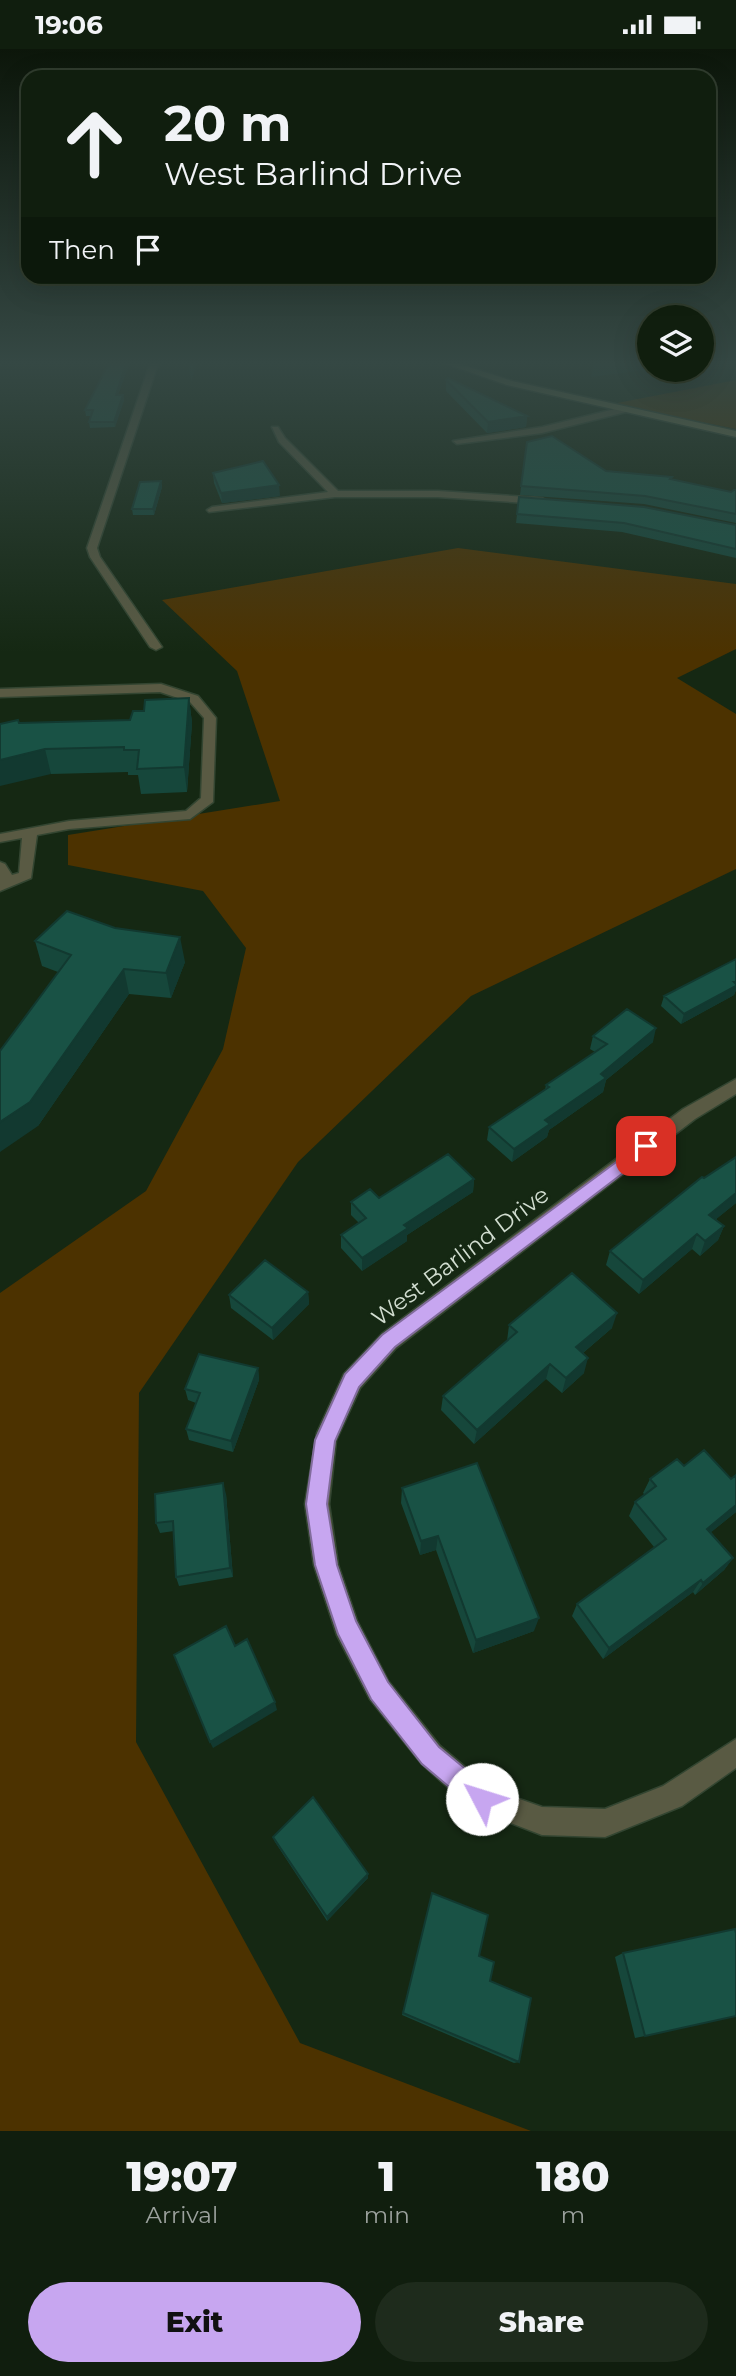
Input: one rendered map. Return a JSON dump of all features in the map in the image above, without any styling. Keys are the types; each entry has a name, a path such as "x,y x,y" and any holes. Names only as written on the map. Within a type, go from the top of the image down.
{"street":[{"path":"122,458 92,548 95,557 156,647"},
{"path":"300,458 335,494"},
{"path":"212,510 335,494 438,494 557,502"},
{"path":"0,693 161,688 194,699 210,717 208,799 190,815 69,825 0,838"},
{"path":"0,867 4,884 26,874 30,833"},
{"name":"West Barlind Drive","path":"736,1086 690,1114 389,1341 352,1381 325,1440 317,1504 326,1565 346,1626 380,1691 431,1755 482,1799 542,1821 605,1823 672,1796 736,1752"}],"shaded area":[{"path":"458,548 736,584 736,649 677,678 736,714 736,869 471,996 298,1162 139,1393 136,1742 300,2043 531,2131 0,2131 0,1293 146,1191 223,1049 246,948 203,891 68,865 68,835 280,801 237,671 162,600"}],"building":[{"path":"525,458 586,458 606,471 672,477 670,479 731,492 736,490 736,514 645,496 521,486"},
{"path":"263,461 279,485 221,493 213,473"},
{"path":"161,481 153,509 132,509 140,482"},
{"path":"519,497 644,507 736,525 736,549 624,523 517,514"},
{"path":"189,698 184,767 137,769 139,750 124,750 124,747 45,749 0,760 0,724 18,720 19,723 130,720 133,711 144,711 145,700"},
{"path":"67,911 115,928 180,937 166,973 124,969 30,1102 0,1122 0,1051 71,955 35,941"},
{"path":"736,959 736,986 684,1014 664,996"},
{"path":"627,1009 656,1028 601,1074 606,1078 545,1120 550,1124 514,1149 489,1127 607,1044 593,1036"},
{"path":"448,1154 474,1179 404,1225 408,1228 362,1258 341,1235 366,1218 351,1202 370,1189 379,1198"},
{"path":"736,1157 736,1193 709,1215 724,1226 705,1241 697,1234 643,1280 610,1251 702,1177"},
{"path":"265,1260 308,1292 272,1328 229,1295"},
{"path":"572,1273 617,1313 576,1347 588,1358 566,1378 550,1364 477,1430 443,1396 517,1332 509,1325"},
{"path":"199,1354 258,1368 231,1441 186,1429 200,1393 185,1389"},
{"path":"704,1450 731,1479 736,1475 736,1505 707,1529 733,1558 703,1583 701,1580 609,1648 577,1604 666,1539 635,1502 656,1486 650,1479 677,1459 684,1466"},
{"path":"477,1463 539,1618 476,1640 438,1536 421,1541 402,1488"},
{"path":"223,1483 230,1568 176,1577 173,1521 156,1523 155,1494"},
{"path":"226,1626 235,1646 247,1639 275,1702 210,1742 174,1655"},
{"path":"313,1797 368,1874 327,1917 273,1837"},
{"path":"432,1893 488,1915 479,1956 494,1962 490,1981 531,1998 519,2062 403,2013"},
{"path":"735,1929 736,2016 645,2036 623,1953"}],"route":[{"path":"482,1799 431,1755 380,1691 346,1626 326,1565 317,1504 325,1440 352,1381 389,1341 646,1146"}]}
